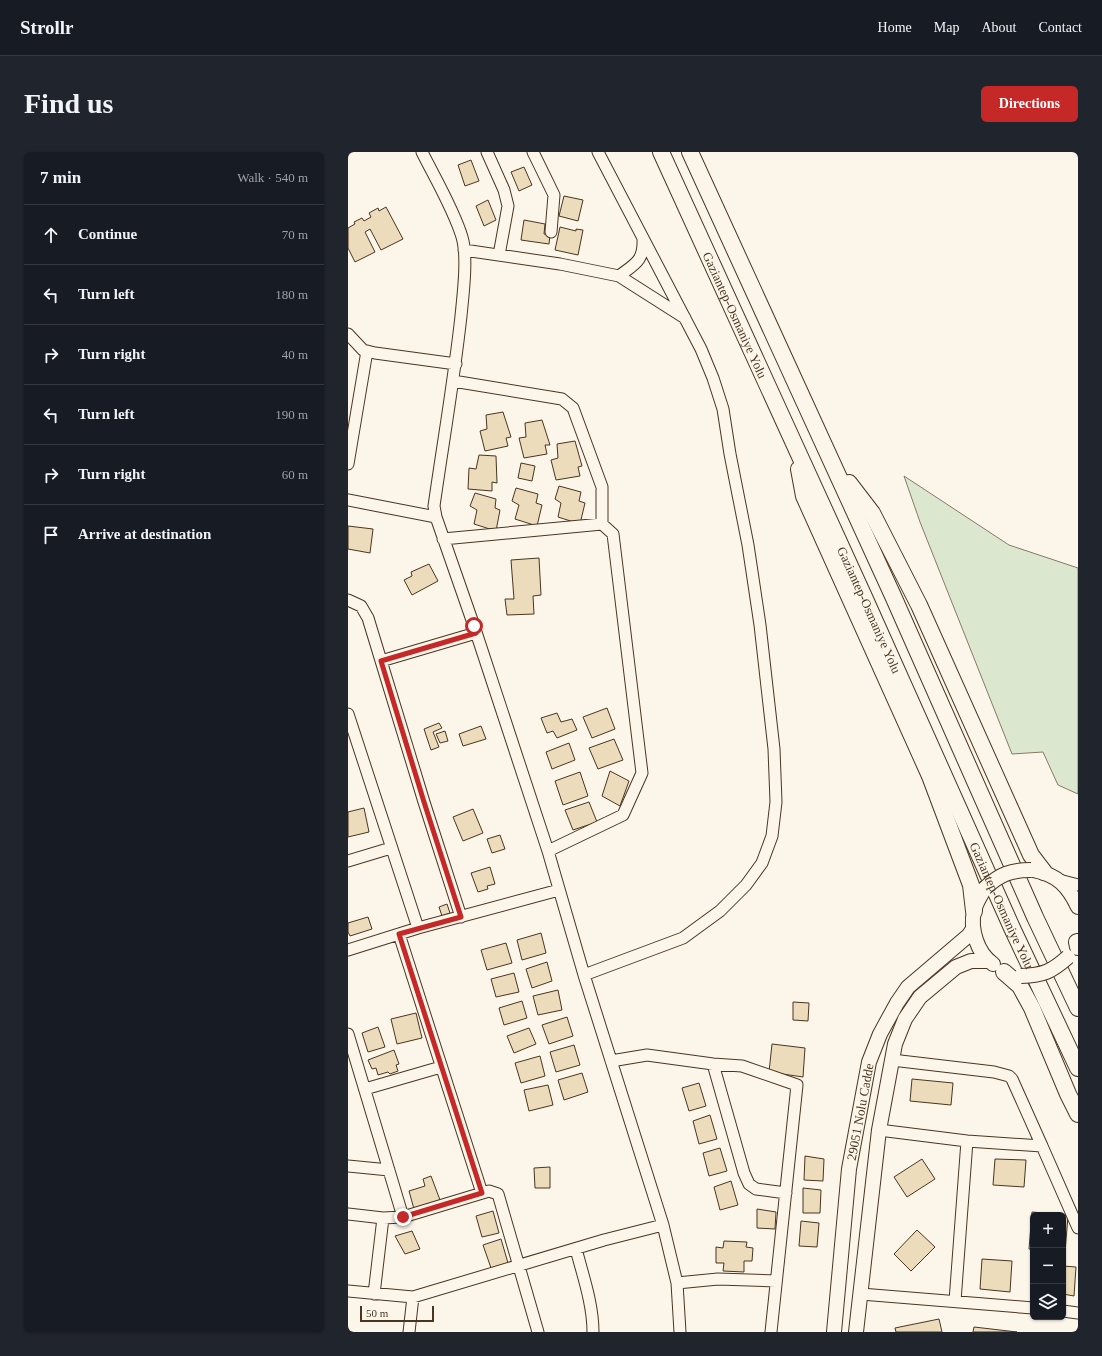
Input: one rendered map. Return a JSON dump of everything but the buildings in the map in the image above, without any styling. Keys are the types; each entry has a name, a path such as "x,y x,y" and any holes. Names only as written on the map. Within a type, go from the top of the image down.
{"highway":[{"name":"Gaziantep-Osmaniye Yolu","path":"661,152 796,447 1012,928 1078,1068"},
{"name":"Gaziantep-Osmaniye Yolu","path":"690,152 893,596 1032,910 1078,1008"},
{"path":"796,447 804,496 930,776 971,884 974,911"},
{"path":"831,460 872,513 919,605 1038,871"},
{"path":"1004,972 1020,986 1032,1008 1068,1094 1078,1114"}],"main road":[{"path":"1075,946 1055,969 1038,975 1021,976 1004,972 989,961 978,947 973,929 974,911 978,899 985,888 1006,873 1018,870 1038,871 1059,880 1071,893 1078,908"},
{"name":"29051 Nolu Cadde","path":"834,1332 849,1168 869,1062 880,1034 897,1003 908,987 969,935 973,929"},
{"name":"29051 Nolu Cadde","path":"856,1332 879,1130 895,1044 905,1019 920,996 956,967 971,961 989,961"}],"street":[{"path":"422,152 463,238 464,250 464,290 456,364 434,506 436,517 548,851 584,975 663,1225 677,1283 680,1332"},
{"path":"487,152 504,190 508,206 499,255"},
{"path":"533,152 554,195 551,232"},
{"path":"584,975 683,938 720,911 746,884 762,863 772,836 776,802 774,749 760,625 748,545 730,454 723,409 704,356 598,152"},
{"path":"619,276 640,259 644,250 643,238"},
{"path":"464,250 560,264 619,276 685,318"},
{"path":"348,335 363,350 456,364"},
{"path":"348,464 367,351"},
{"path":"453,381 562,399 573,408 602,487 602,524"},
{"path":"348,500 436,517"},
{"path":"443,538 602,524 613,534 642,773 623,815 548,851"},
{"path":"348,600 360,606 368,618 461,917"},
{"path":"381,661 476,633"},
{"path":"348,714 418,928"},
{"path":"348,861 392,848"},
{"path":"1059,880 1078,885"},
{"path":"348,950 418,928 559,890"},
{"path":"399,934 482,1193"},
{"path":"348,1037 403,1217"},
{"path":"611,1061 647,1055 713,1064 742,1066 797,1085 771,1332"},
{"path":"892,1060 994,1072 1009,1076 1012,1079 1078,1228"},
{"path":"713,1064 744,1173 749,1184 756,1189 786,1192"},
{"path":"365,1089 441,1067"},
{"path":"879,1130 967,1141 1042,1146"},
{"path":"955,1301 967,1141"},
{"path":"348,1166 389,1170"},
{"path":"348,1214 383,1218 403,1217 489,1191 498,1194 538,1332"},
{"path":"374,1294 383,1218"},
{"path":"348,1291 413,1297 576,1248 663,1225"},
{"path":"576,1248 588,1298 590,1331"},
{"path":"677,1283 718,1279 776,1281"},
{"path":"861,1294 1030,1308"},
{"path":"410,1332 413,1297"},
{"path":"1066,1311 1078,1313"}],"green space":[{"path":"904,476 1009,545 1078,568 1078,794 1058,785 1043,752 1012,754 920,522"}],"route":[{"path":"403,1217 482,1193 399,934 461,917 381,661 476,633 474,626"}]}
